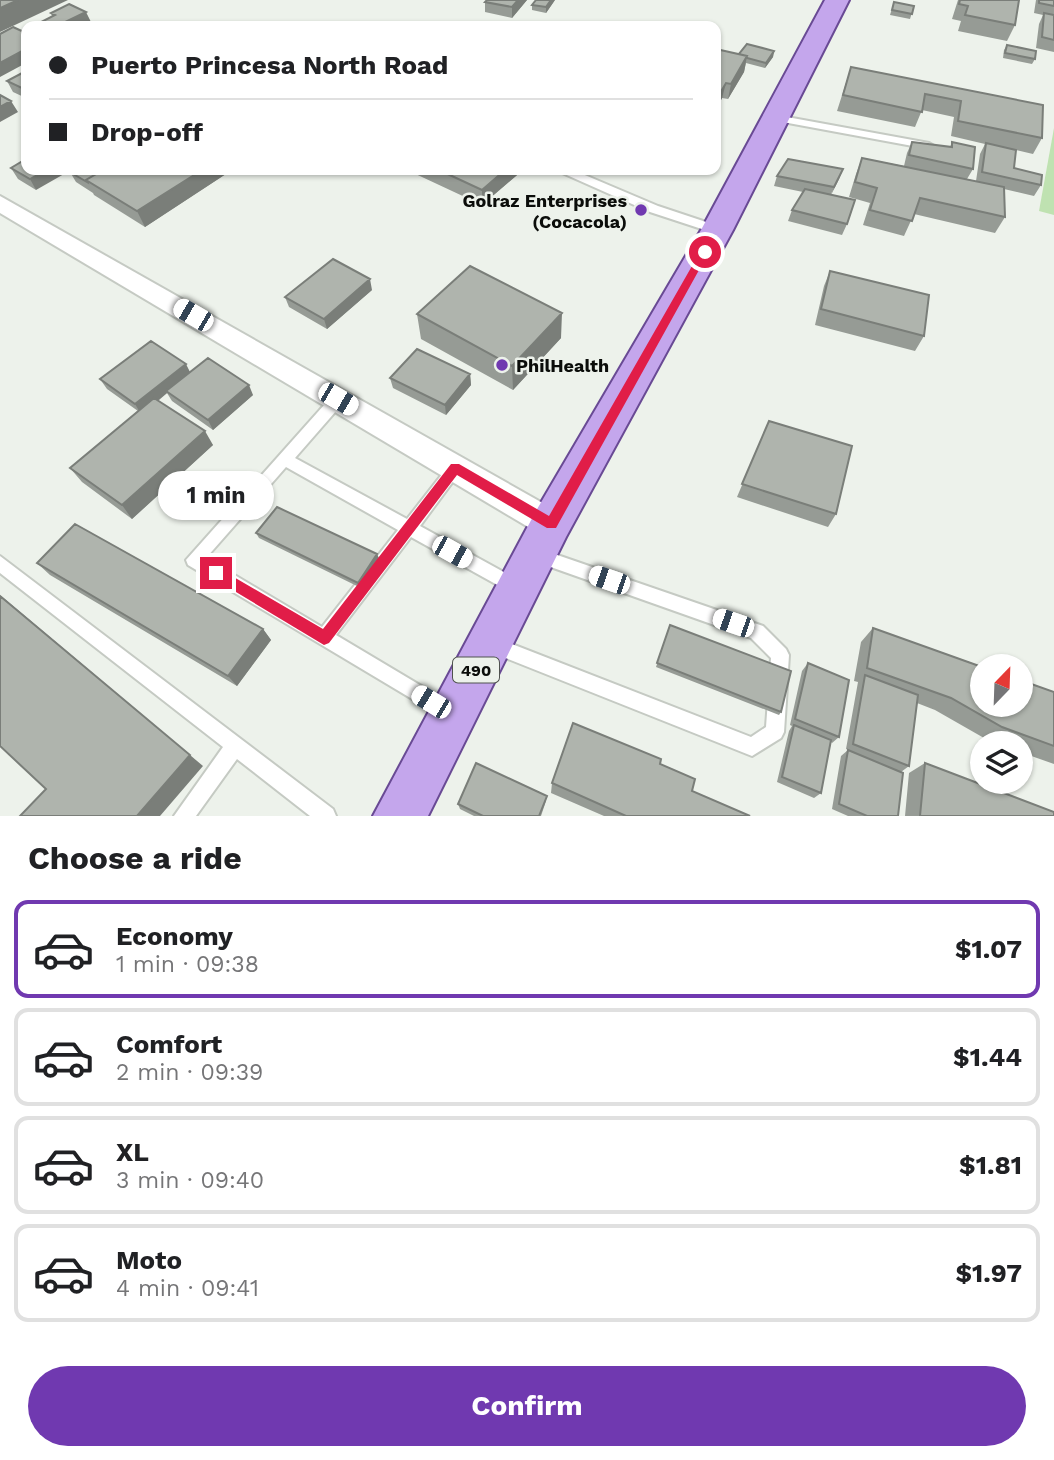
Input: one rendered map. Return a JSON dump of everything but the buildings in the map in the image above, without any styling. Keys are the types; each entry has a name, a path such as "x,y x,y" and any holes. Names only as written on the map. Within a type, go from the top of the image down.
{"main road":[{"name":"490","path":"400,816 535,556 717,230 837,0"}],"street":[{"path":"0,203 455,468 535,556"}],"lane":[{"path":"776,118 938,148"},
{"path":"576,175 654,209 717,230"},
{"path":"338,399 194,560 453,715"},
{"path":"284,459 409,528 535,556 757,632 780,655 775,733 752,747 489,643"},
{"path":"324,638 455,468"},
{"path":"0,563 327,816"},
{"path":"184,816 234,746"}],"green space":[{"path":"1054,128 1054,215 1039,211"}],"place":[{"name":"Golraz Enterprises (Cocacola)","path":"641,210"},
{"name":"PhilHealth","path":"502,365"}],"route":[{"path":"216,573 324,638 455,468 551,524 705,252"}]}
